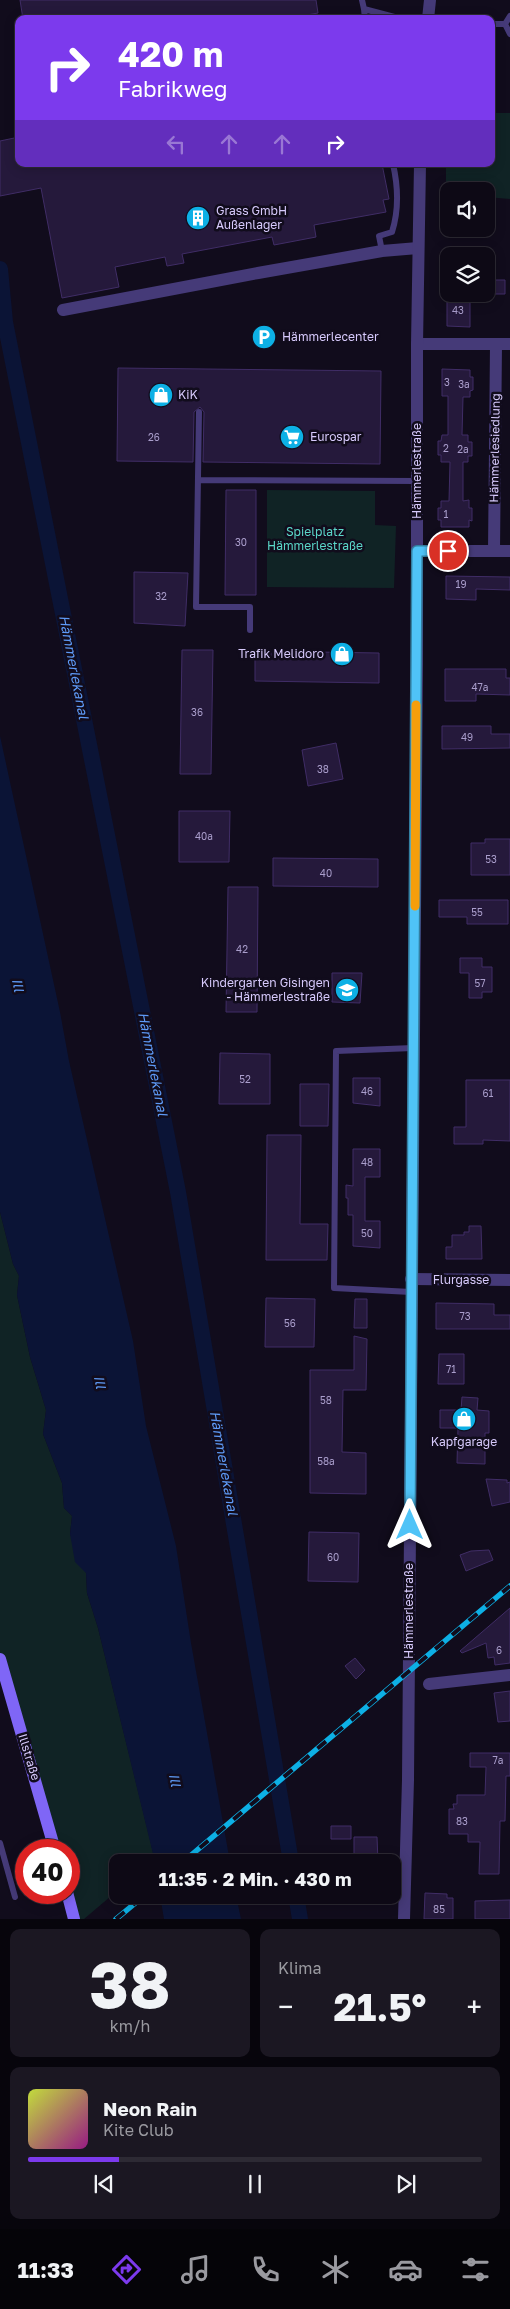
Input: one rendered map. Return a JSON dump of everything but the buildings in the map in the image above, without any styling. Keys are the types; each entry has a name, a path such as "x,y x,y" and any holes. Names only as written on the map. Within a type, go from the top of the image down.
{"main road":[{"name":"Illstraße","path":"0,1664 32,1765 52,1839"},
{"path":"70,1904 74,1919"}],"street":[{"path":"428,15 430,0"},
{"name":"Hämmerlestraße","path":"404,1919 408,1771 417,344 420,167"},
{"path":"63,310 382,251 418,248"},
{"path":"417,344 510,344"},
{"name":"Hämmerlesiedlung","path":"494,551 496,344"},
{"path":"417,551 510,551"},
{"name":"Flurgasse","path":"411,1286 510,1280"},
{"path":"429,1684 510,1675"}],"lane":[{"path":"362,0 365,15"},
{"path":"364,9 387,15"},
{"path":"505,24 510,16"},
{"path":"495,24 505,24"},
{"path":"505,24 510,34"},
{"path":"382,251 379,236 392,232 395,224 397,180 394,167"},
{"path":"199,412 196,607 250,607 250,630"},
{"path":"198,480 417,481"},
{"path":"411,1286 334,1288 336,1051 413,1048"},
{"path":"0,1843 15,1897"}],"green space":[{"path":"495,113 510,113 510,199 495,198 495,182 446,182 446,167 495,167"},
{"name":"Spielplatz Hämmerlestraße","path":"267,490 375,491 375,525 396,526 394,588 267,587"},
{"path":"0,1212 13,1264 19,1276 17,1295 30,1357 46,1410 43,1434 62,1483 64,1508 72,1516 70,1534 86,1573 87,1593 98,1628 154,1854 109,1854 109,1898 84,1919 74,1919 71,1904 80,1904 80,1839 52,1839 0,1659"}],"water":[{"name":"Ill","path":"0,736 69,1061 133,1341 146,1426 176,1546 191,1643 229,1854 153,1854 98,1628 87,1593 86,1573 75,1562 70,1534 72,1516 64,1508 62,1483 43,1434 46,1410 30,1357 17,1295 19,1276 13,1264 0,1212"},
{"path":"162,1904 238,1904 241,1919 164,1919"}],"waterway":[{"name":"Hämmerlekanal","path":"0,269 5,322 178,1192 290,1854"},
{"name":"Hämmerlekanal","path":"298,1904 300,1919"}],"railway":[{"path":"192,1854 510,1586"},
{"path":"116,1919 134,1904"}],"slow traffic":[{"path":"415,906 416,705"}],"place":[{"name":"Grass GmbH Außenlager","path":"198,218"},
{"name":"Hämmerlecenter","path":"264,337"},
{"name":"KiK","path":"161,395"},
{"name":"Eurospar","path":"292,437"},
{"name":"Trafik Melidoro","path":"342,654"},
{"name":"Kindergarten Gisingen - Hämmerlestraße","path":"347,990"},
{"name":"Kapfgarage","path":"464,1419"}],"route":[{"path":"410,1525 409,1433 417,551 448,551"}]}
